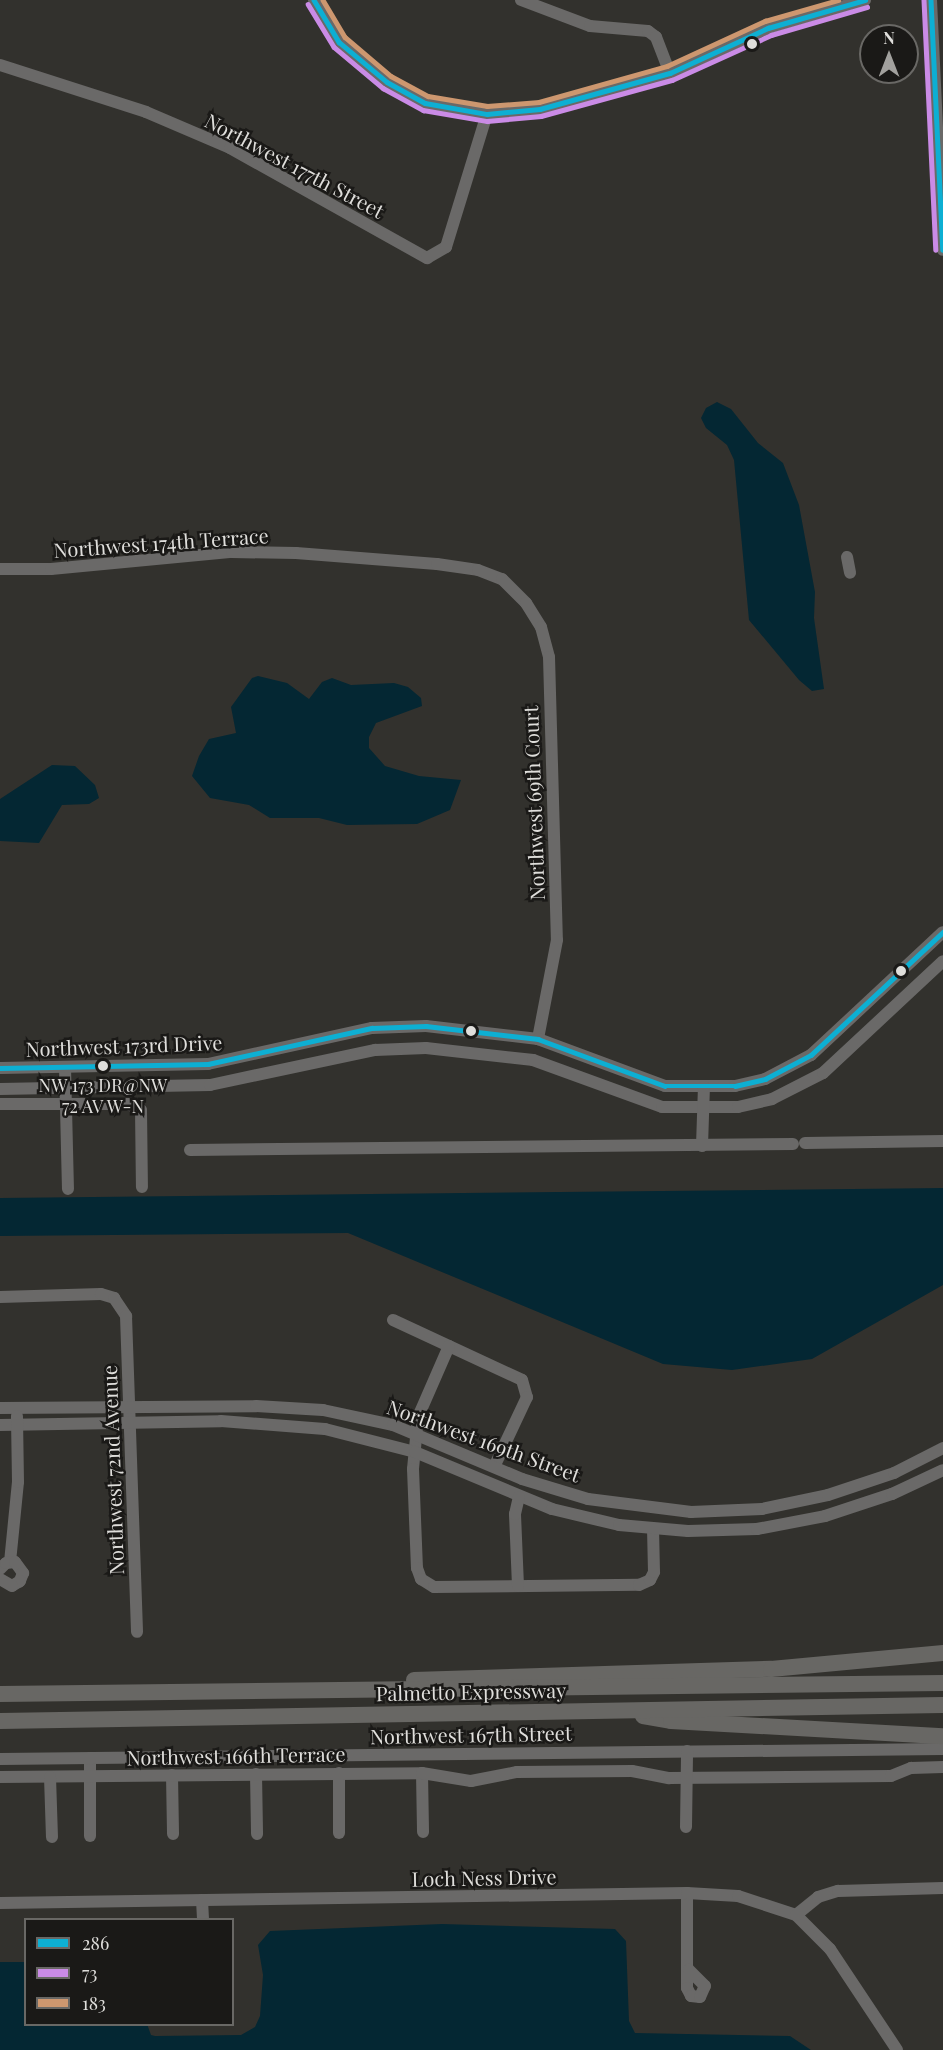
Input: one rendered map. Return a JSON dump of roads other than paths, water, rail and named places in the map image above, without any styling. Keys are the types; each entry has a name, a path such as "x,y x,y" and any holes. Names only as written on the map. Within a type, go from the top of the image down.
{"highway":[{"path":"341,1690 426,1678 771,1669 943,1653"},
{"name":"Palmetto Expressway","path":"0,1694 943,1683"},
{"name":"Palmetto Expressway","path":"0,1721 943,1705"},
{"path":"609,1710 671,1721 943,1736"}],"street":[{"path":"314,0 339,42 387,82 425,103 488,114 540,109 670,73 768,28 865,0"},
{"path":"520,0 583,24 648,31 656,37 670,73"},
{"path":"931,0 939,49 943,250"},
{"name":"Northwest 177th Street","path":"0,65 146,112 230,148 418,256 432,258 446,247 488,114"},
{"name":"Northwest 174th Terrace","path":"0,569 51,569 232,552 296,553 437,564 478,570 502,579"},
{"path":"847,557 850,573"},
{"name":"Northwest 69th Court","path":"502,579 526,603 541,627 549,657 556,940 538,1039"},
{"name":"Northwest 173rd Drive","path":"0,1068 208,1064 372,1028 426,1026 538,1039 665,1086 735,1086 765,1079 811,1055 943,932"},
{"name":"Northwest 173rd Drive","path":"0,1089 210,1085 375,1050 426,1048 533,1060 662,1107 738,1107 772,1099 823,1073 943,962"},
{"path":"399,1049 400,1027"},
{"path":"65,1067 68,1188"},
{"path":"702,1146 704,1087"},
{"path":"0,1104 128,1104 141,1110 141,1187"},
{"path":"190,1150 702,1146 943,1141"},
{"name":"Northwest 72nd Avenue","path":"0,1297 101,1294 114,1298 122,1306 126,1316 137,1632"},
{"path":"393,1320 522,1380 526,1387 526,1396 494,1467"},
{"path":"449,1346 418,1417 415,1452 417,1557 421,1579 434,1587 639,1585 650,1580 654,1572 653,1529"},
{"name":"Northwest 169th Street","path":"0,1408 291,1406 361,1417 417,1433 494,1467 554,1490 622,1506 727,1512 792,1504 862,1485 943,1448"},
{"path":"0,1579 12,1586 23,1577 19,1564 5,1565 18,1482 17,1408"},
{"name":"Northwest 169th Street","path":"0,1425 130,1423 290,1425 359,1436 415,1452 519,1497 585,1518 653,1529 722,1531 791,1524 871,1502 943,1470"},
{"path":"862,1485 871,1502"},
{"path":"518,1586 515,1514 519,1497"},
{"path":"722,1531 727,1512"},
{"name":"Northwest 167th Street","path":"0,1759 943,1749"},
{"path":"683,1751 679,1770 685,1778 686,1827"},
{"path":"90,1758 90,1836"},
{"name":"Northwest 166th Terrace","path":"0,1777 422,1773 471,1781 513,1772 632,1771 659,1778 891,1776 911,1768 943,1767"},
{"path":"339,1773 339,1833"},
{"path":"422,1773 423,1832"},
{"path":"256,1774 257,1834"},
{"path":"172,1775 173,1834"},
{"path":"51,1777 52,1837"},
{"path":"796,1915 818,1897 838,1891 943,1888"},
{"path":"687,1893 689,1970"},
{"name":"Loch Ness Drive","path":"0,1903 687,1893 738,1896 796,1915 830,1949 897,2050"},
{"path":"202,1900 203,1918"}],"water":[{"path":"717,402 731,409 758,443 783,463 799,505 815,592 814,618 824,689 812,691 799,680 749,620 734,460 727,445 706,428 701,418 706,408"},
{"path":"258,676 287,683 309,699 322,682 332,678 351,685 394,683 408,687 421,698 422,706 376,723 369,737 369,748 385,766 419,776 461,780 450,810 417,824 347,825 319,818 270,818 249,805 210,798 192,776 199,756 209,739 236,733 231,707 252,678"},
{"path":"52,765 75,766 95,785 99,798 89,804 62,805 39,843 0,841 0,799"},
{"path":"943,1188 943,1285 812,1359 732,1370 663,1364 348,1233 0,1236 0,1198"},
{"path":"442,1924 615,1929 626,1941 629,2021 635,2033 790,2036 811,2050 0,2050 0,1962 24,1962 24,2026 148,2026 151,2035 155,2036 241,2035 255,2027 260,2016 263,1975 258,1945 270,1931"}],"place":[{"name":"NW 173 DR@NW 72 AV W-N","path":"103,1066"}]}
